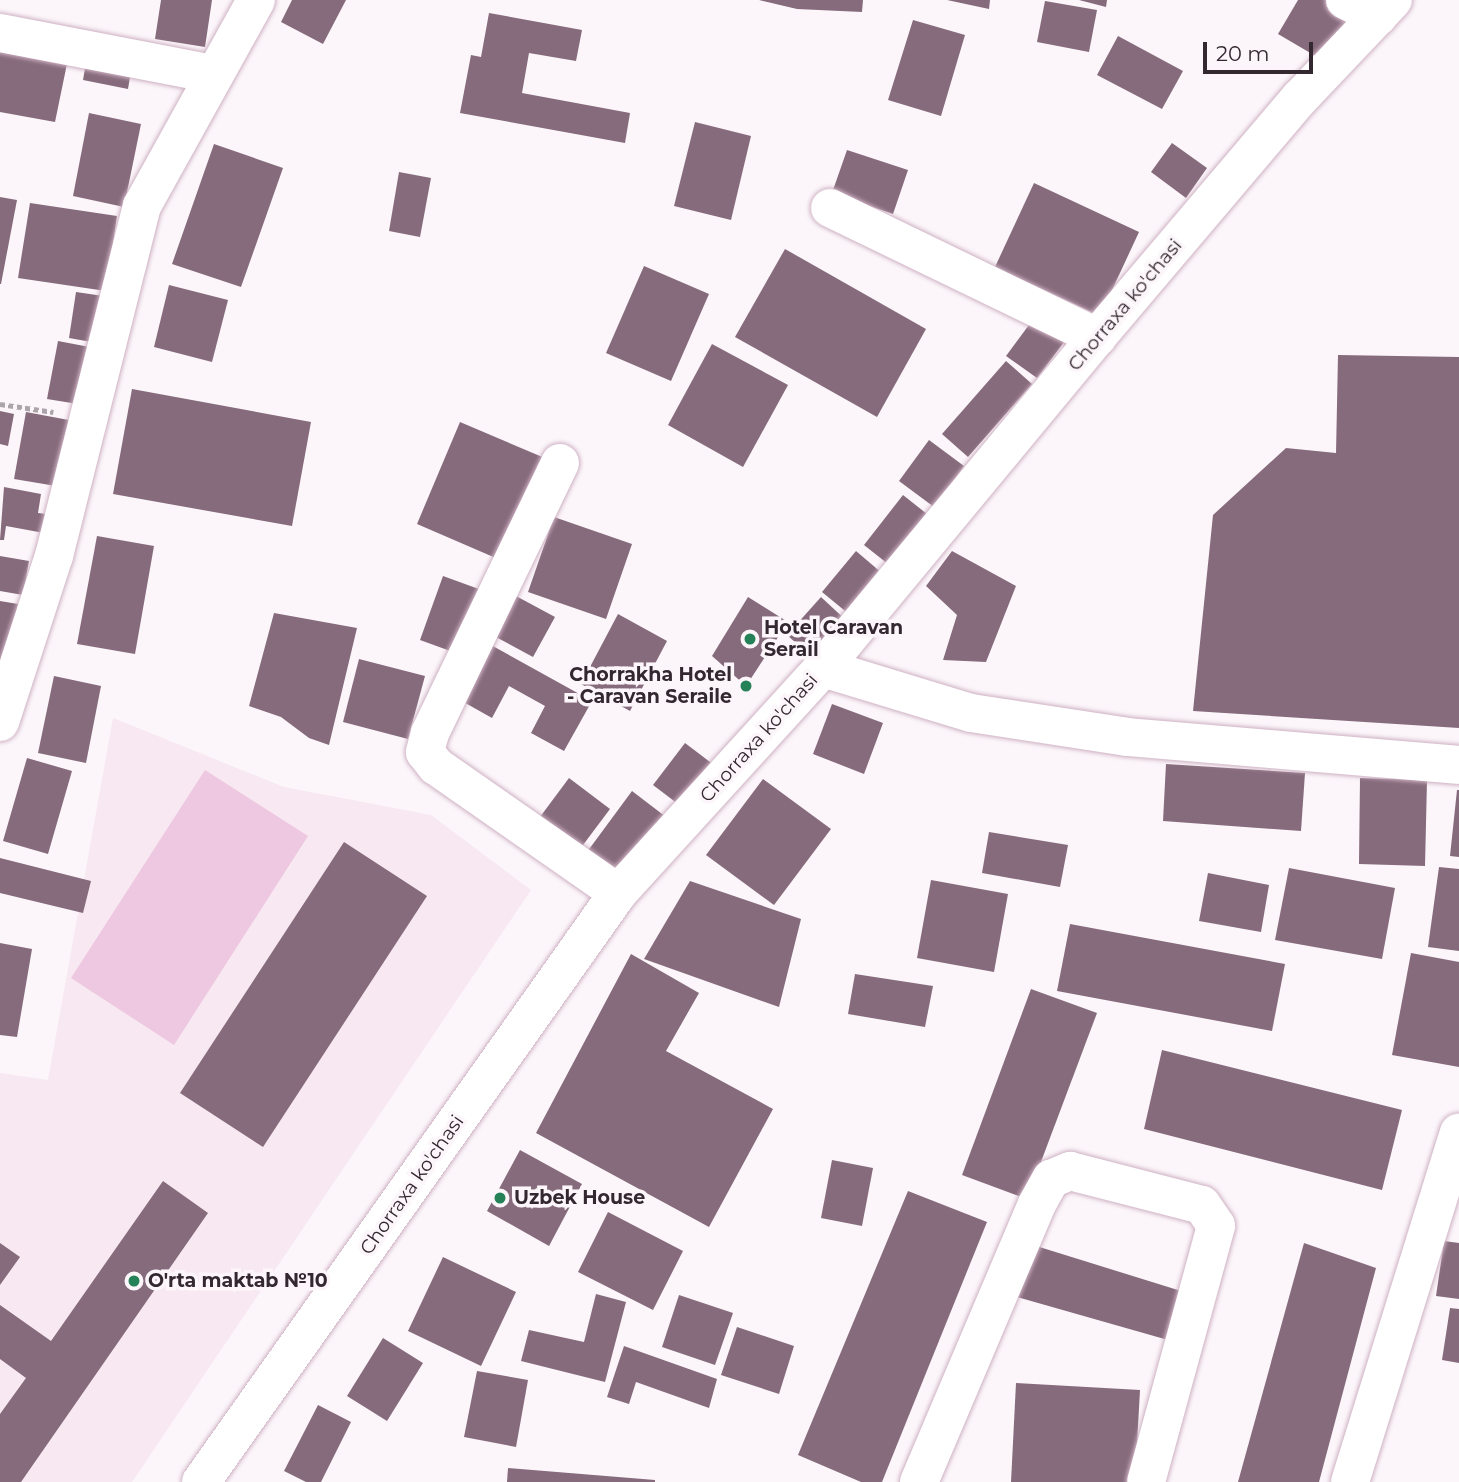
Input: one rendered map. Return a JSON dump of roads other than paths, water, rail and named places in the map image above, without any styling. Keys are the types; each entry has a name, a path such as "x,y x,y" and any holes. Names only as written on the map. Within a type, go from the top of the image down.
{"street":[{"path":"0,722 54,556 142,206 256,0"},
{"name":"Chorraxa ko'chasi","path":"201,1482 618,893 823,668 1097,337 1300,98 1372,5"},
{"path":"0,33 213,74"},
{"path":"830,208 1097,337"},
{"path":"560,463 430,733 425,752 436,766 618,893"},
{"path":"823,668 971,713 1127,737 1459,765"},
{"path":"1350,1482 1459,1133"},
{"path":"919,1482 1037,1204 1051,1179 1070,1171 1202,1205 1216,1226 1146,1482"}],"place":[{"name":"Hotel Caravan Serail","path":"750,639"},
{"name":"Chorrakha Hotel - Caravan Seraile","path":"746,686"},
{"name":"Uzbek House","path":"500,1198"},
{"name":"O'rta maktab №10","path":"134,1281"}]}
